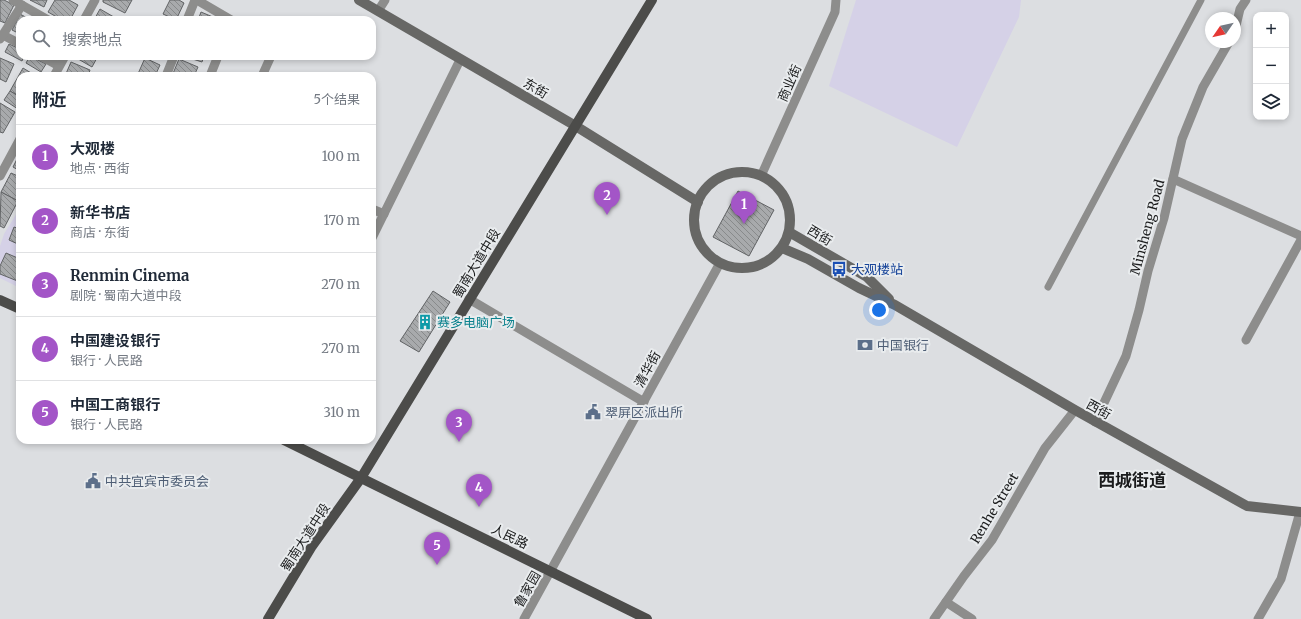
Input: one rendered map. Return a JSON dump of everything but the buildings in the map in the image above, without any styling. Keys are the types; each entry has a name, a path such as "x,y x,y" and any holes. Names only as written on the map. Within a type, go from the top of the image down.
{"main road":[{"name":"东街","path":"359,0 574,125 698,202"},
{"name":"蜀南大道中段","path":"268,619 312,546 361,478 458,320 469,299 574,125 652,0"},
{"path":"739,172 761,176 781,191 789,206 791,227 782,248 764,264 743,269 720,263 707,253 698,239 695,228 695,211 698,202 705,190 718,179 739,172"},
{"name":"西街","path":"789,232 867,278 895,305"},
{"name":"西街","path":"782,248 808,259 858,288 895,305 1096,422 1247,506 1300,512"},
{"path":"0,300 16,308"},
{"name":"人民路","path":"292,444 647,619"}],"street":[{"path":"13,0 41,16"},
{"path":"86,16 95,0"},
{"path":"190,16 196,0 224,16"},
{"path":"378,11 385,0"},
{"name":"商业街","path":"761,176 835,12 836,0"},
{"path":"1048,287 1201,0"},
{"path":"1239,12 1246,0"},
{"path":"16,42 2,37 22,6"},
{"name":"Minsheng Road","path":"1096,422 1126,356 1174,179 1184,132 1203,87 1226,48"},
{"path":"49,60 59,66"},
{"path":"56,72 63,60"},
{"path":"168,72 172,60"},
{"path":"212,72 216,60"},
{"path":"264,72 269,60"},
{"path":"376,230 460,60"},
{"path":"0,176 16,146"},
{"path":"1174,179 1301,236"},
{"path":"376,211 384,214"},
{"path":"1246,340 1301,240"},
{"name":"清华街","path":"552,571 720,263"},
{"path":"469,299 644,402"},
{"name":"Renhe Street","path":"934,619 992,540 1045,448 1075,410"},
{"path":"1258,619 1281,579 1300,512"},
{"name":"鲁家园","path":"524,619 552,571"},
{"path":"946,602 972,619"}],"shaded area":[{"path":"856,0 1021,0 1019,17 957,147 829,86"},
{"path":"16,214 16,286 0,278 0,246 4,234"}],"place":[{"name":"新华书店","path":"607,215"},
{"name":"大观楼","path":"744,224"},
{"name":"大观楼站","path":"839,269"},
{"name":"赛多电脑广场","path":"425,322"},
{"name":"中国银行","path":"865,345"},
{"name":"翠屏区派出所","path":"593,412"},
{"name":"Renmin Cinema","path":"459,442"},
{"name":"中共宜宾市委员会","path":"93,481"},
{"name":"中国建设银行","path":"479,507"},
{"name":"中国工商银行","path":"437,565"}],"district":[{"name":"西城街道","path":"1132,480"}]}
